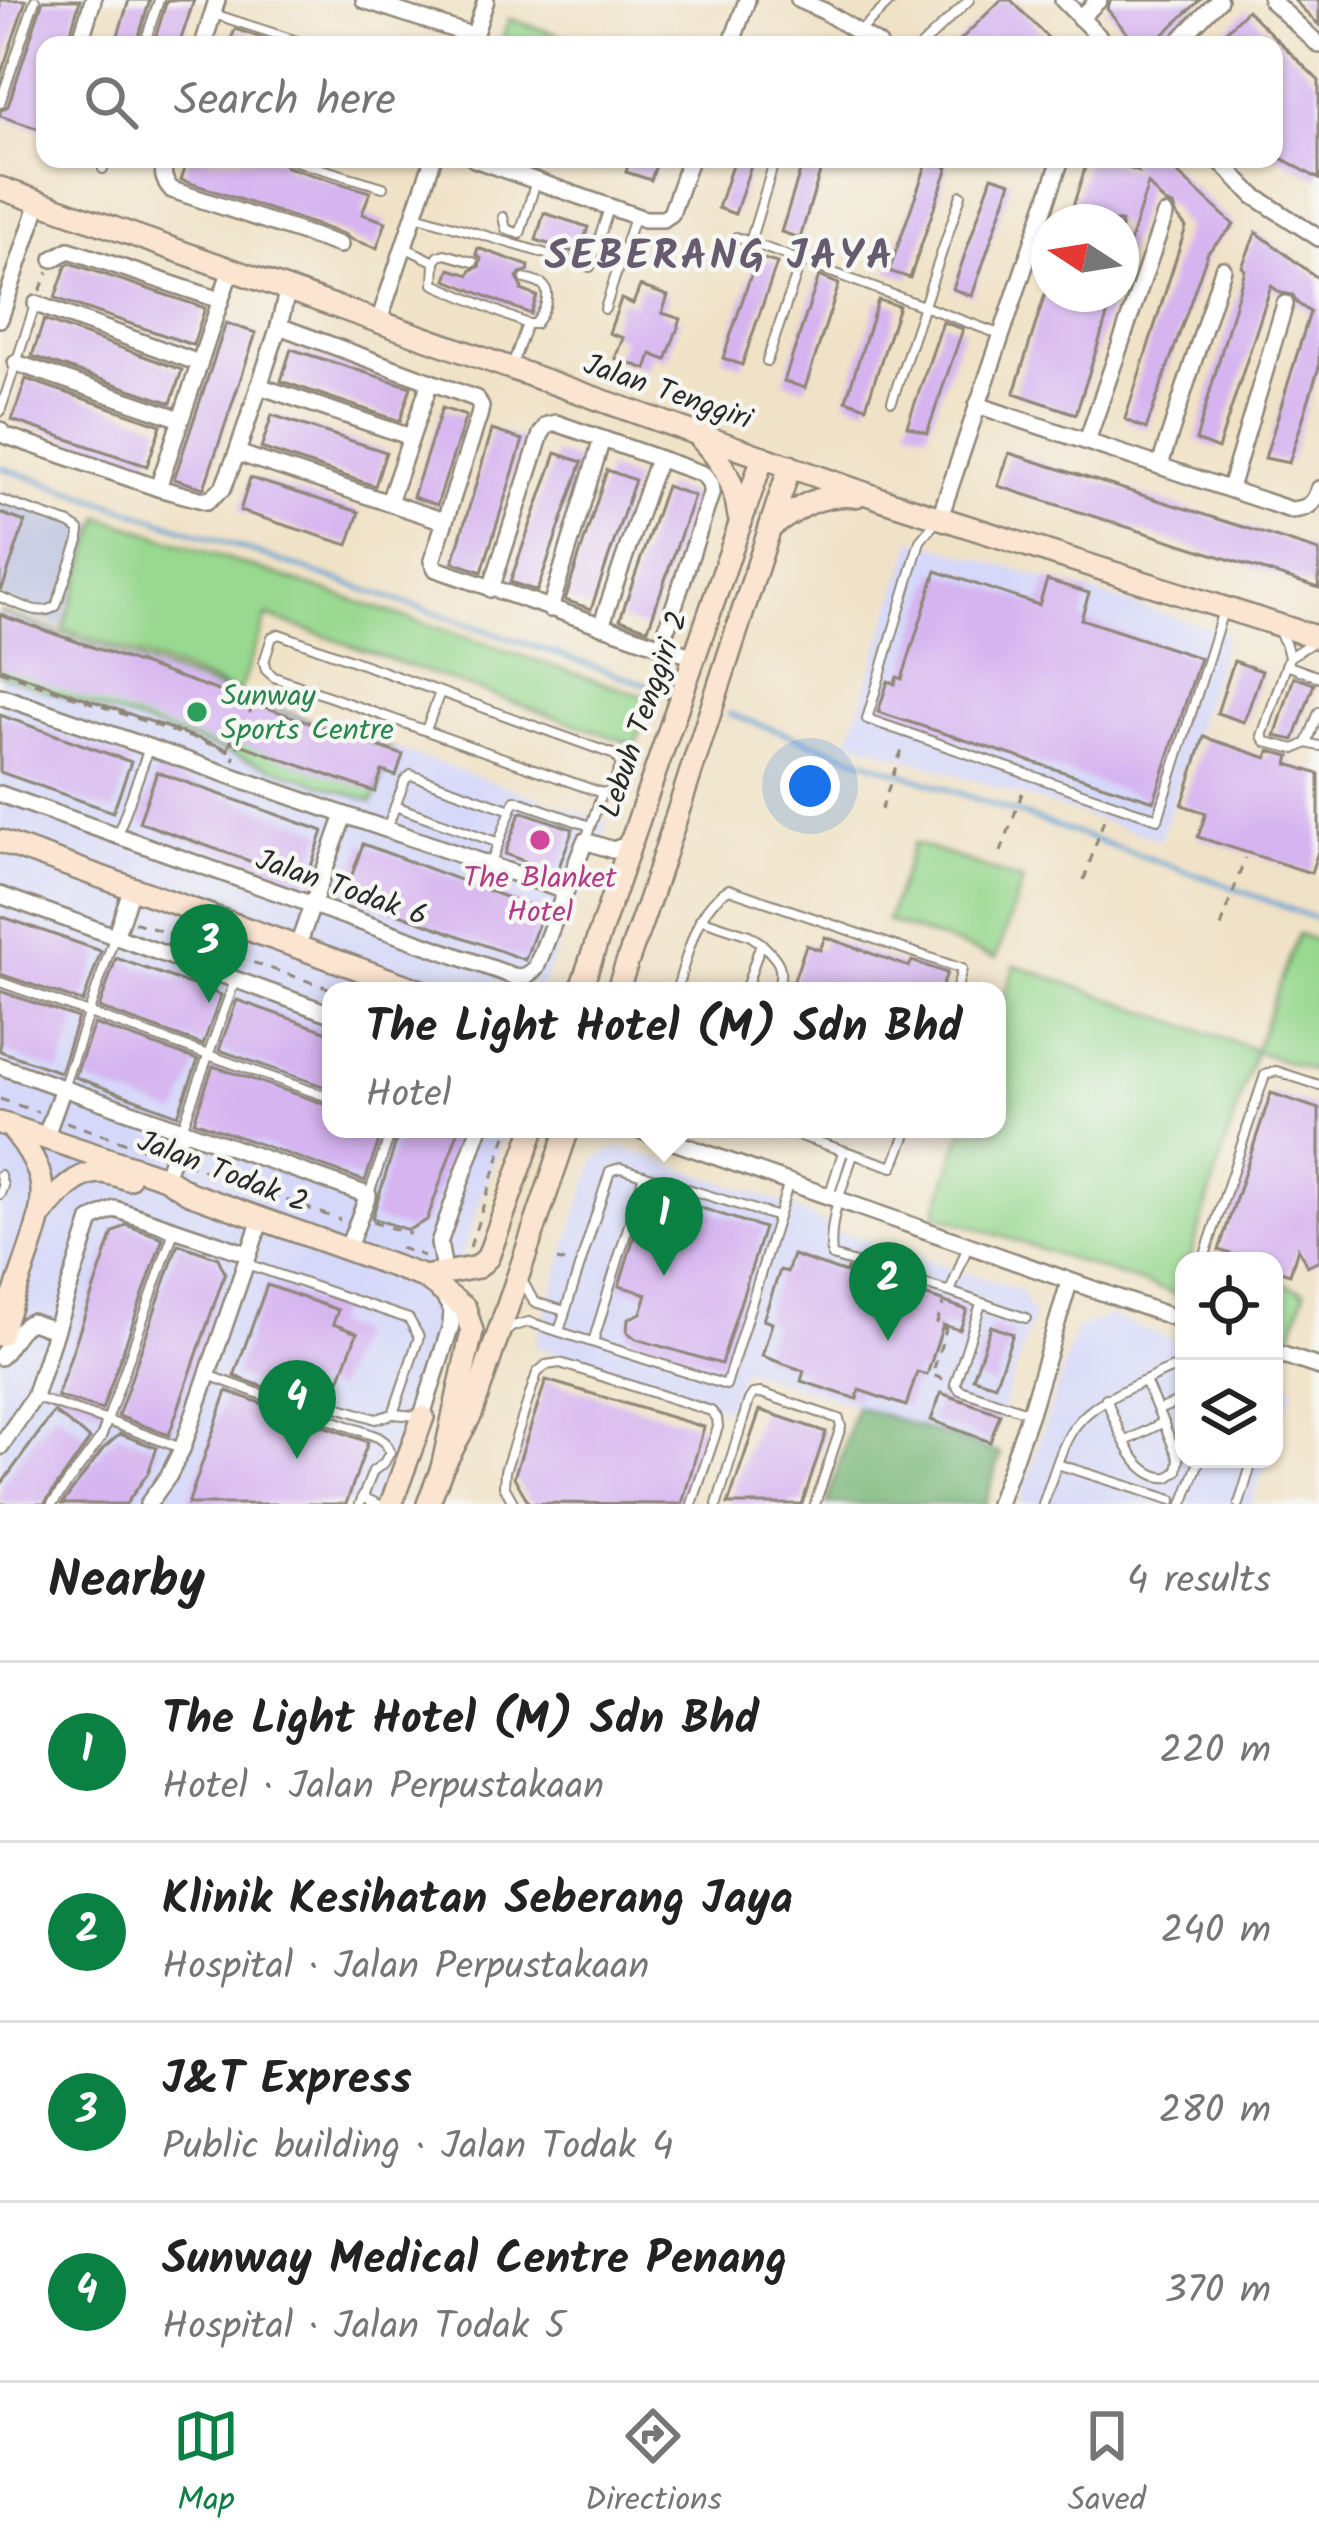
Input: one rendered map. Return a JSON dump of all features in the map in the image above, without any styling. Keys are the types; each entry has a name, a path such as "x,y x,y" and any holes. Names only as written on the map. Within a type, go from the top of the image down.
{"street":[{"path":"82,36 93,0"},
{"path":"364,0 461,36"},
{"path":"473,36 486,0"},
{"path":"733,36 747,0"},
{"path":"799,0 866,36"},
{"path":"1063,0 1098,36"},
{"path":"1080,18 1099,0"},
{"path":"1184,36 1219,0"},
{"path":"1271,0 1319,45"},
{"path":"205,36 215,6"},
{"path":"163,168 164,182 172,190 340,245"},
{"path":"379,320 430,168"},
{"path":"499,168 644,219 671,214 687,168"},
{"path":"940,517 1052,168"},
{"path":"1228,168 1254,196 1319,238"},
{"name":"Jalan Tenggiri","path":"0,188 887,500 1319,639"},
{"path":"0,319 39,202"},
{"path":"1087,441 1165,215"},
{"path":"53,260 69,250 220,300"},
{"path":"158,488 231,268"},
{"path":"1160,465 1223,268"},
{"path":"0,430 158,488 207,501 223,488 280,326 288,288"},
{"path":"35,304 199,363"},
{"path":"1230,488 1285,304"},
{"path":"280,326 477,399 479,416 432,561 436,569 694,657"},
{"path":"16,363 181,419"},
{"path":"389,502 430,382"},
{"path":"259,386 411,437"},
{"path":"977,405 1291,510 1304,509 1315,501 1319,489"},
{"path":"490,589 541,434 547,425 556,423 703,474 711,484 661,646"},
{"path":"694,432 720,458 730,477 740,523"},
{"path":"550,609 602,439"},
{"path":"236,453 444,521"},
{"name":"Lebuh Tenggiri 2","path":"584,980 763,457"},
{"path":"601,626 658,459"},
{"name":"Lebuh Tenggiri 2","path":"620,982 790,466"},
{"path":"740,523 763,502 774,517 825,496 887,500"},
{"path":"0,696 565,891"},
{"name":"Jalan Todak 6","path":"0,794 516,977 536,968 588,834"},
{"path":"297,948 344,815"},
{"path":"588,834 613,850 624,847 636,827"},
{"path":"0,841 395,982"},
{"path":"115,937 131,890"},
{"path":"0,895 322,1011"},
{"path":"608,982 650,898"},
{"name":"Jalan Todak 2","path":"0,1066 368,1195"},
{"path":"46,1126 63,1088"},
{"path":"0,1335 43,1213 36,1166 25,1144 5,1124"},
{"name":"Jalan Todak 2","path":"5,1124 46,1126 126,1166 168,1168 189,1192 434,1278"},
{"path":"168,1168 182,1130"},
{"path":"384,1504 423,1417 452,1324 452,1310 434,1278 439,1243 475,1138"},
{"path":"434,1278 478,1267 488,1257 531,1138"},
{"path":"436,1485 471,1414 567,1138"},
{"path":"662,1138 1175,1318"},
{"path":"43,1213 72,1183 100,1172 189,1192"},
{"path":"347,1250 368,1195"},
{"path":"0,1447 34,1397 91,1220 116,1209 247,1259"},
{"path":"148,1504 182,1449 261,1219"},
{"path":"434,1278 465,1308 472,1331 436,1485 447,1504"},
{"path":"999,1504 1069,1282"},
{"path":"0,1357 20,1328 31,1322 54,1330"},
{"path":"1283,1355 1319,1367"}],"lane":[{"path":"0,103 35,0"},
{"path":"147,36 159,0"},
{"path":"860,32 892,0"},
{"path":"931,36 969,0"},
{"path":"215,6 287,36"},
{"path":"319,168 383,187"},
{"path":"750,242 772,168"},
{"path":"503,217 506,229 520,234 536,181"},
{"path":"892,401 962,195"},
{"path":"414,215 590,267 609,207"},
{"path":"605,309 634,216"},
{"path":"736,237 1000,334"},
{"path":"404,246 435,262"},
{"path":"473,262 439,256 434,284 527,324 539,322 546,289 525,279"},
{"path":"767,361 802,261"},
{"path":"0,412 35,304"},
{"path":"511,368 527,324"},
{"path":"0,500 70,524 79,530 79,542 51,611 0,597"},
{"path":"940,517 920,541 867,719 1158,819 1224,608"},
{"path":"1274,624 1286,645 1288,661 1262,736 1266,742 1295,749 1307,743 1319,746"},
{"path":"279,634 615,755 621,765 615,784 602,793 426,730 274,676 264,662 272,638 279,634"},
{"path":"1288,661 1319,639"},
{"path":"1288,661 1319,677"},
{"path":"426,730 440,692"},
{"path":"1307,743 1319,712"},
{"path":"117,837 149,748"},
{"path":"386,830 411,775 511,810"},
{"path":"490,866 515,800 588,834 602,793"},
{"path":"395,806 499,843"},
{"path":"679,982 700,919 710,902 729,889 962,969 958,982"},
{"path":"700,919 748,934 761,944 781,966 780,982"},
{"path":"63,1088 115,937"},
{"path":"748,982 761,944"},
{"path":"182,1130 235,980"},
{"path":"0,982 322,1096"},
{"path":"1206,1252 1265,1075 1276,1071 1319,1084"},
{"path":"368,1195 389,1138"},
{"path":"804,1138 893,1167 904,1138"},
{"path":"848,1154 833,1199 832,1256 1026,1318"},
{"path":"559,1331 610,1171 620,1168 778,1217"},
{"path":"0,1175 0,1194"},
{"path":"593,1342 644,1175"},
{"path":"496,1339 529,1322 726,1385 789,1183"},
{"path":"52,1504 101,1438 174,1229"},
{"path":"947,1296 967,1246"},
{"path":"247,1259 409,1319 418,1336 393,1414"},
{"path":"520,1268 533,1302 565,1311"},
{"path":"982,1304 956,1384 960,1390 1030,1413"},
{"path":"514,1504 504,1486 511,1452 538,1372 560,1363 711,1411 718,1426 692,1504"},
{"path":"1043,1504 1073,1426 1086,1412 1106,1398 1175,1369"},
{"path":"207,1375 385,1442 390,1452 373,1471 361,1500 384,1504"},
{"path":"1106,1398 1140,1467 1151,1475 1168,1477 1177,1471 1179,1459 1145,1381"},
{"path":"717,1504 748,1400 761,1393 839,1419 841,1427 815,1504"},
{"path":"34,1397 182,1449"},
{"path":"318,1401 376,1419 393,1414 423,1417"},
{"path":"1160,1409 1175,1403"},
{"path":"1126,1441 1164,1422"},
{"path":"1057,1464 1177,1502 1195,1468"},
{"path":"1239,1504 1250,1468"}],"path":[{"path":"35,304 53,260"},
{"path":"0,614 253,703 228,775"},
{"path":"0,671 235,753"},
{"path":"881,810 907,733"},
{"path":"1001,851 1029,775"},
{"path":"1084,880 1109,803"},
{"path":"1221,927 1245,858"},
{"path":"122,918 322,986"},
{"path":"0,1099 46,1126"},
{"path":"64,1121 168,1168 340,1220"},
{"path":"469,1250 505,1138"},
{"path":"359,1218 410,1234"},
{"path":"557,1260 565,1262"},
{"path":"947,1296 936,1325 946,1329 932,1375 956,1384"}],"shaded area":[{"path":"0,490 96,523 61,627 0,607"},
{"path":"914,539 1227,633 1160,840 849,740"},
{"path":"0,611 608,822 544,982 322,982 322,1138 502,1138 374,1504 0,1504"},
{"path":"620,1147 792,1206 832,1229 1020,1290 1034,1315 989,1450 742,1368 728,1410 534,1346 595,1160"},
{"path":"1109,1316 1175,1341 1175,1468 1265,1468 1251,1504 1019,1504 1076,1329"},
{"path":"1283,1382 1295,1387 1283,1418"}],"green space":[{"path":"509,19 562,36 504,36"},
{"path":"101,517 652,699 635,745 267,616 239,693 63,629"},
{"name":"Sunway Sports Centre","path":"0,612 392,749 373,802 0,675"},
{"path":"914,843 1023,881 996,958 887,921"},
{"path":"1298,934 1319,942 1319,1073 1255,1051 1192,1252 1175,1252 1175,1294 935,1214 960,1138 1006,1138 1006,992 1015,965 1255,1050"},
{"path":"1283,1284 1305,1291 1292,1333 1283,1330"},
{"path":"856,1406 1001,1454 985,1504 827,1504"}],"building":[{"path":"0,0 26,0 0,77"},
{"path":"43,0 80,0 70,36 36,36 36,128 0,116 8,106"},
{"path":"129,0 150,0 139,36 118,36"},
{"path":"167,0 194,0 182,36 156,36"},
{"path":"1001,0 1011,0 1046,36 964,36"},
{"path":"1111,0 1200,0 1162,36 1130,36 1107,9"},
{"path":"1294,0 1319,0 1319,25"},
{"path":"1247,10 1273,36 1221,36"},
{"path":"1283,46 1319,81 1319,179 1283,159"},
{"path":"185,168 289,168 370,192 362,214 386,222 377,248 181,180"},
{"path":"627,168 655,168 651,180 626,172"},
{"path":"731,168 750,168 735,214 718,208"},
{"path":"801,168 821,168 800,238 781,232"},
{"path":"925,168 948,168 910,278 889,271"},
{"path":"1085,168 1172,168 1234,225 1208,252 1146,429 1125,419 1186,227 1173,206 1148,184 1139,213 1139,204 1074,204"},
{"path":"992,176 1011,182 972,296 953,289"},
{"path":"544,213 588,227 579,254 536,240"},
{"path":"1256,232 1319,279 1319,367 1289,463 1265,458 1310,312 1293,295 1271,286 1218,449 1196,440 1245,270 1242,267"},
{"path":"478,248 529,266 517,278 521,290 537,296 531,314 446,280 450,269 469,275 479,267"},
{"path":"757,257 777,263 742,365 723,358"},
{"path":"70,263 205,308 193,345 55,298"},
{"path":"819,276 839,284 805,388 784,381"},
{"path":"640,286 668,296 662,313 681,319 666,360 651,354 646,369 615,358 623,338 609,333 621,299 633,304"},
{"path":"878,300 899,306 866,407 846,400"},
{"path":"1039,312 1108,312 1076,414 1014,393"},
{"path":"44,320 182,370 171,403 32,356"},
{"path":"943,322 963,329 927,433 907,426"},
{"path":"226,323 256,333 204,488 174,479"},
{"path":"291,349 411,387 400,421 281,381"},
{"path":"26,379 161,425 147,466 12,420"},
{"path":"442,408 466,416 437,505 413,497"},
{"path":"272,415 386,452 375,486 261,448"},
{"path":"492,430 523,440 482,572 453,562"},
{"path":"556,453 582,462 537,591 510,582"},
{"path":"1009,453 1319,551 1319,588 998,486"},
{"path":"607,470 635,480 591,609 565,600"},
{"path":"250,478 359,512 348,545 240,511"},
{"path":"666,486 694,496 648,629 620,619"},
{"path":"0,513 25,522 2,589 0,589"},
{"path":"936,571 1039,605 1047,580 1089,593 1081,619 1200,658 1154,801 878,712 888,681 895,684 897,677 902,679"},
{"name":"Sunway Sports Centre","path":"0,615 403,755 396,776 382,771 375,792 231,741 228,749 0,668"},
{"path":"1234,661 1262,671 1244,722 1217,713"},
{"path":"1294,677 1314,684 1294,740 1275,736"},
{"path":"0,715 131,762 113,812 0,772"},
{"path":"1204,737 1267,758 1269,751 1290,756 1288,764 1319,774 1319,848 1311,873 1198,837 1206,813 1182,805"},
{"path":"157,772 323,831 306,881 139,822"},
{"name":"The Blanket Hotel","path":"523,812 573,829 559,867 551,871 505,854"},
{"path":"363,844 543,911 525,960 345,894"},
{"path":"0,916 101,951 83,1002 0,974"},
{"path":"825,937 909,967 912,961 947,973 944,982 793,982 806,945 820,950"},
{"path":"116,958 221,995 203,1045 99,1008"},
{"path":"0,991 78,1018 60,1072 0,1051"},
{"path":"237,1000 322,1030 322,1086 219,1050"},
{"path":"94,1024 198,1060 178,1115 75,1077"},
{"path":"213,1066 322,1103 322,1138 380,1138 365,1181 194,1121"},
{"path":"1271,1093 1319,1109 1319,1260 1307,1266 1298,1248 1290,1274 1283,1272 1283,1252 1219,1250"},
{"path":"397,1138 456,1138 427,1220 408,1230 372,1218"},
{"path":"648,1191 764,1228 721,1364 636,1339 627,1332 628,1319 641,1313 647,1294 619,1286"},
{"path":"126,1225 163,1238 102,1410 57,1396 113,1233"},
{"path":"178,1244 218,1258 225,1273 169,1435 118,1416"},
{"path":"793,1255 967,1310 960,1330 943,1325 927,1375 917,1372 906,1406 859,1390 857,1399 801,1381 804,1371 762,1356 772,1323 763,1320 780,1270 787,1272"},
{"path":"267,1285 338,1310 333,1324 357,1333 335,1391 312,1383 305,1402 234,1376"},
{"path":"991,1326 1013,1334 995,1385 973,1378"},
{"path":"546,1380 704,1427 682,1504 529,1503 514,1477"},
{"path":"227,1391 368,1442 346,1504 188,1504"},
{"path":"941,1393 1000,1414 990,1442 931,1420"},
{"path":"760,1410 826,1432 802,1504 728,1504"},
{"path":"54,1412 90,1439 44,1504 0,1504 0,1486"},
{"path":"120,1434 157,1448 148,1473 126,1504 62,1504 103,1449"}],"waterway":[{"path":"0,467 673,693"},
{"path":"729,714 1319,920"}],"place":[{"name":"Sunway Sports Centre","path":"197,712"},
{"name":"The Blanket Hotel","path":"540,840"},
{"name":"J&T Express","path":"209,1003"},
{"name":"The Light Hotel (M) Sdn Bhd","path":"664,1276"},
{"name":"Klinik Kesihatan Seberang Jaya","path":"888,1341"},
{"name":"Sunway Medical Centre Penang","path":"297,1459"}],"district":[{"name":"SEBERANG JAYA","path":"720,254"}]}
